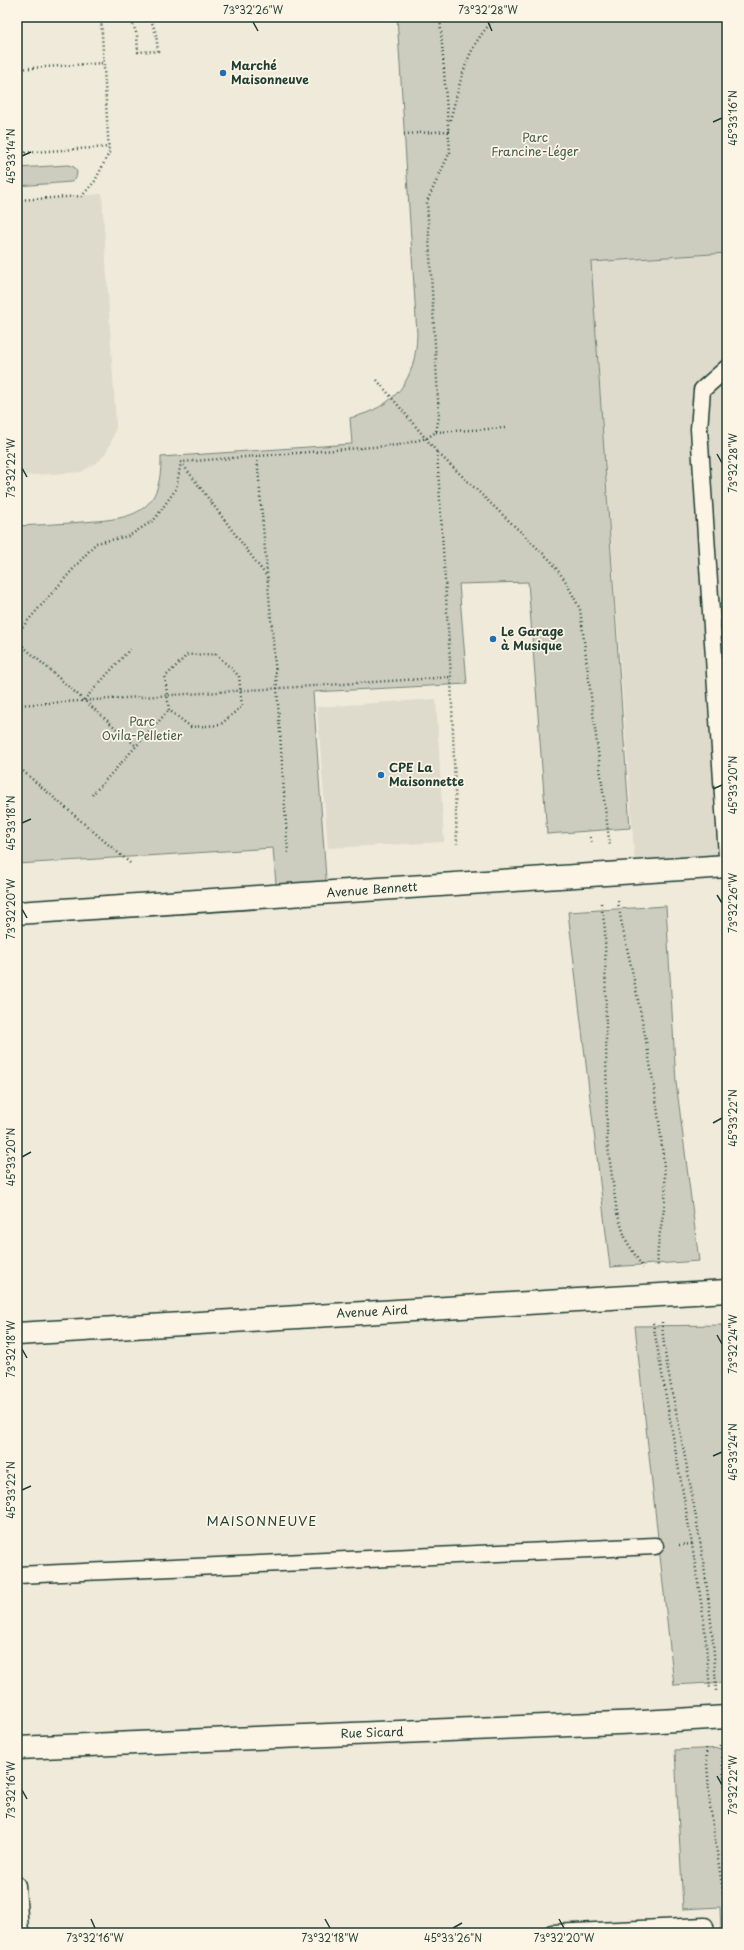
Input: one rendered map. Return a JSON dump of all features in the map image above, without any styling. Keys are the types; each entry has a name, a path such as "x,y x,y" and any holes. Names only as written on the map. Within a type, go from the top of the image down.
{"street":[{"name":"Avenue Bennett","path":"17,912 727,866"},
{"name":"Avenue Aird","path":"17,1334 727,1291"},
{"name":"Rue Sicard","path":"17,1748 642,1722 727,1717"}],"lane":[{"path":"727,368 702,390 699,429 723,762 727,856"},
{"path":"17,1575 655,1546"},
{"path":"17,1885 20,1933"},
{"path":"552,1933 705,1926 706,1933"}],"path":[{"path":"17,200 82,196 95,181 109,153 101,17"},
{"path":"130,17 137,36 138,52 158,51 156,34 150,17"},
{"path":"436,432 439,417 428,201 450,152 440,17"},
{"path":"449,123 467,60 474,44 484,29 497,17"},
{"path":"620,17 620,25"},
{"path":"17,69 104,63"},
{"path":"404,134 449,131"},
{"path":"17,153 109,148"},
{"path":"377,380 427,438 437,452 551,561 566,582 580,609 609,841"},
{"path":"181,462 399,446 427,438 436,432 504,428"},
{"path":"437,452 451,677 457,844"},
{"path":"258,457 277,688 288,854"},
{"path":"181,462 268,578"},
{"path":"17,633 96,542 129,536 154,520 176,489 181,462"},
{"path":"17,641 136,746"},
{"path":"84,701 130,649"},
{"path":"216,654 239,676 240,690 242,706 220,725 191,727 169,710 165,677 187,655 216,654"},
{"path":"17,705 451,677"},
{"path":"92,795 169,710"},
{"path":"17,766 130,863"},
{"path":"590,836 592,844"},
{"path":"600,896 605,930 607,1140 617,1213 626,1240 645,1271"},
{"path":"617,896 643,1029 661,1137 666,1182 665,1212 656,1250 658,1270"},
{"path":"662,1317 664,1347 681,1436 712,1624 716,1696"},
{"path":"653,1318 656,1343 694,1552 704,1621 711,1697"},
{"path":"720,1741 727,1797"},
{"path":"706,1748 710,1806 727,1916"}],"shaded area":[{"path":"102,194 116,427 107,451 100,460 82,472 17,476 17,200"},
{"path":"727,253 727,866 635,865 591,262"},
{"name":"CPE La Maisonnette","path":"436,699 444,842 328,848 317,707"}],"green space":[{"name":"Parc Francine-Léger","path":"397,17 727,17 727,253 591,262 630,828 547,834 528,582 459,584 467,684 313,692 327,893 277,896 273,848 17,864 17,526 100,521 115,519 140,510 149,502 156,491 160,476 161,457 352,444 350,418 380,407 391,399 400,389 413,365 417,334"},
{"path":"68,165 74,167 77,172 76,178 71,182 17,186 17,168"},
{"path":"666,906 676,1082 699,1261 610,1267 568,912"},
{"path":"727,1325 727,1682 674,1685 635,1326"},
{"path":"727,1748 727,1933 721,1933 720,1907 683,1909 675,1750"}],"place":[{"name":"Marché Maisonneuve","path":"223,73"},
{"name":"Le Garage à Musique","path":"493,639"},
{"name":"CPE La Maisonnette","path":"381,775"}],"district":[{"name":"MAISONNEUVE","path":"262,1521"}],"park label":[{"name":"Parc Ovila-Pelletier","path":"142,729"}]}
